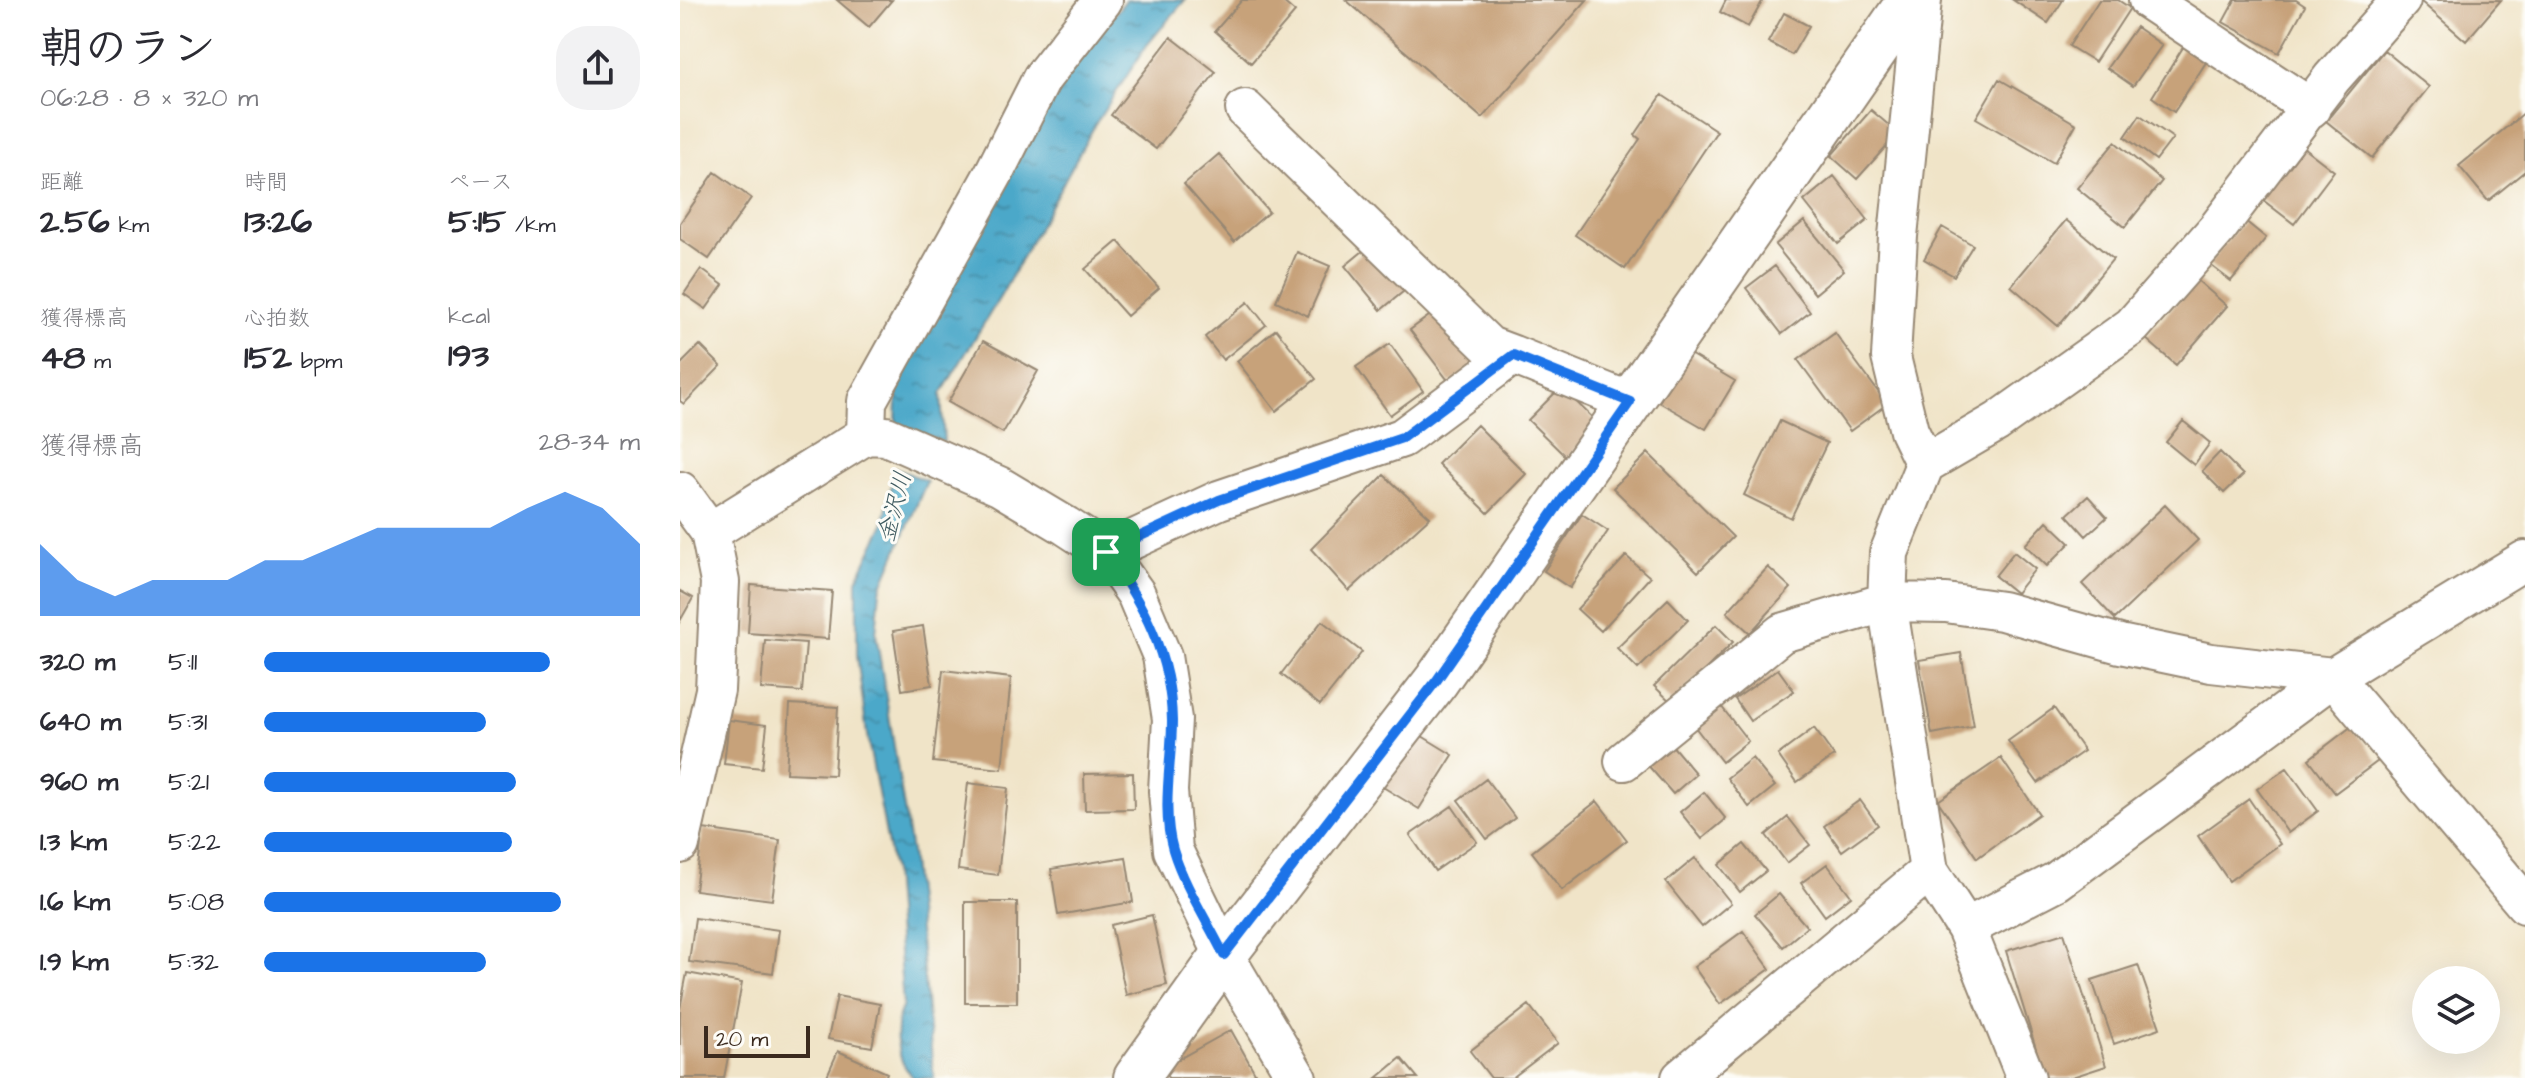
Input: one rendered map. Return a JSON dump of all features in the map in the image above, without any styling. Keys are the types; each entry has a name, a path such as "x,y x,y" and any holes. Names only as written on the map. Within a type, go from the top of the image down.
{"street":[{"path":"876,435 867,401 994,173 1042,78 1103,0"},
{"path":"1136,1078 1224,955 1437,680 1910,0"},
{"path":"1922,0 1898,236 1891,357 1909,431 1925,464"},
{"path":"2148,0 2311,108"},
{"path":"2026,1078 1966,928 1929,871 1887,602 1889,553 1925,464 1997,422 2132,326 2217,229 2311,108 2401,0"},
{"path":"1245,109 1489,346 1630,402"},
{"path":"1106,552 1219,500 1402,438 1513,355"},
{"path":"876,435 929,454 999,486 1106,552 1136,594 1162,656 1172,719 1168,791 1173,850 1224,955 1297,1078"},
{"path":"710,532 876,435"},
{"path":"680,491 710,532 720,582 715,690 680,844"},
{"path":"1966,928 2057,881 2333,677 2525,560"},
{"path":"1624,761 1782,633 1887,602 1946,603 2002,611 2120,644 2211,663 2333,677 2525,904"},
{"path":"1681,1078 1929,871"}],"water":[{"path":"1126,0 1185,0 1147,45 1096,123 1003,292 941,394 944,442 896,423 898,377 1058,84"},
{"name":"金沢川","path":"895,468 927,481 880,590 876,634 911,852 934,1078 913,1078 902,1062 897,1043 897,1024 903,1005 893,871 867,735 857,655 857,580 883,526"}],"building":[{"path":"837,0 892,0 869,27"},
{"path":"1242,0 1281,0 1295,12 1251,63 1215,31"},
{"path":"1346,0 1587,0 1482,118"},
{"path":"1726,0 1763,0 1748,27 1720,12"},
{"path":"2013,0 2063,0 2048,23"},
{"path":"2099,0 2118,0 2130,8 2095,62 2069,46"},
{"path":"2235,0 2296,0 2305,6 2279,53 2223,22"},
{"path":"2419,0 2501,0 2466,41"},
{"path":"1784,13 1809,26 1792,55 1768,42"},
{"path":"2136,27 2162,45 2133,86 2107,68"},
{"path":"1171,37 1216,72 1156,149 1111,115"},
{"path":"2187,41 2210,56 2174,112 2152,97"},
{"path":"2384,50 2429,87 2372,158 2326,121"},
{"path":"1999,79 2076,124 2054,163 1976,118"},
{"path":"1662,95 1717,131 1625,269 1575,235 1640,139 1635,135"},
{"path":"1871,110 1898,133 1857,179 1831,156"},
{"path":"2525,112 2525,171 2488,201 2459,166"},
{"path":"2140,115 2173,138 2156,160 2125,137"},
{"path":"2115,142 2162,181 2125,227 2077,188"},
{"path":"2299,144 2334,171 2294,224 2259,197"},
{"path":"1219,154 1269,212 1234,242 1184,184"},
{"path":"715,172 751,198 709,259 680,239 680,223"},
{"path":"1834,176 1868,220 1838,244 1804,201"},
{"path":"2066,220 2113,259 2058,326 2011,286"},
{"path":"2244,220 2266,238 2231,281 2209,264"},
{"path":"1804,221 1844,270 1815,294 1775,245"},
{"path":"1942,227 1973,245 1954,276 1924,259"},
{"path":"1118,241 1159,288 1127,316 1085,269"},
{"path":"1374,242 1410,286 1381,310 1345,266"},
{"path":"1297,252 1330,266 1308,316 1276,301"},
{"path":"1775,266 1810,312 1782,334 1746,288"},
{"path":"701,269 723,285 706,309 684,294"},
{"path":"2197,280 2227,306 2176,365 2145,338"},
{"path":"1248,302 1266,325 1223,360 1205,337"},
{"path":"1444,305 1483,358 1450,383 1410,330"},
{"path":"1276,329 1316,379 1276,411 1237,361"},
{"path":"1835,333 1887,404 1850,431 1798,360"},
{"path":"983,341 1038,371 1003,433 948,402"},
{"path":"1390,344 1423,391 1390,415 1356,367"},
{"path":"700,345 721,366 684,404 680,401 680,365"},
{"path":"1688,353 1735,381 1706,429 1659,402"},
{"path":"1561,387 1600,425 1567,458 1528,420"},
{"path":"1780,421 1827,443 1791,518 1744,495"},
{"path":"2183,421 2210,443 2194,465 2166,442"},
{"path":"1477,425 1526,474 1488,513 1438,464"},
{"path":"2220,452 2243,475 2224,493 2202,471"},
{"path":"1648,453 1733,537 1698,572 1613,488"},
{"path":"1384,475 1430,517 1349,591 1311,549"},
{"path":"2088,496 2107,517 2086,536 2067,515"},
{"path":"2165,505 2198,540 2115,619 2082,584"},
{"path":"1582,514 1608,531 1570,588 1544,571"},
{"path":"2047,521 2070,543 2047,566 2025,545"},
{"path":"2014,552 2035,569 2016,593 1995,576"},
{"path":"1626,556 1650,577 1601,631 1577,609"},
{"path":"1768,567 1791,588 1750,633 1727,612"},
{"path":"751,585 832,591 828,639 748,633"},
{"path":"680,591 693,598 680,621"},
{"path":"1668,599 1688,620 1638,669 1617,648"},
{"path":"1322,621 1362,652 1320,705 1281,674"},
{"path":"1716,625 1733,642 1672,703 1654,686"},
{"path":"923,626 932,685 902,690 893,631"},
{"path":"765,640 806,643 802,692 761,689"},
{"path":"1961,653 1974,726 1932,734 1919,660"},
{"path":"1778,669 1794,691 1750,721 1735,699"},
{"path":"943,670 1011,678 1002,769 933,762"},
{"path":"790,704 838,707 834,775 786,773"},
{"path":"1721,706 1748,741 1722,762 1695,727"},
{"path":"2054,708 2084,751 2038,783 2008,741"},
{"path":"729,720 767,725 762,768 724,764"},
{"path":"2352,726 2378,761 2335,793 2309,759"},
{"path":"1814,728 1834,756 1797,782 1778,755"},
{"path":"1417,733 1453,755 1419,809 1383,787"},
{"path":"1670,743 1696,774 1673,794 1646,763"},
{"path":"1752,758 1775,786 1749,807 1727,778"},
{"path":"2001,758 2039,814 1977,858 1938,801"},
{"path":"2287,768 2318,811 2288,833 2257,789"},
{"path":"1133,773 1134,809 1085,810 1084,774"},
{"path":"1486,779 1515,818 1487,839 1458,800"},
{"path":"968,783 1008,788 998,875 958,870"},
{"path":"1704,792 1726,819 1702,839 1680,812"},
{"path":"2249,799 2280,844 2229,881 2198,836"},
{"path":"1860,800 1878,825 1842,851 1824,826"},
{"path":"1597,801 1627,840 1562,890 1532,852"},
{"path":"1452,806 1477,842 1435,871 1410,835"},
{"path":"1788,817 1810,845 1787,863 1766,835"},
{"path":"703,829 780,840 772,900 695,890"},
{"path":"1744,844 1766,871 1740,892 1719,865"},
{"path":"1126,857 1133,902 1058,915 1051,869"},
{"path":"1695,858 1731,903 1702,927 1666,882"},
{"path":"1827,864 1851,896 1825,916 1801,883"},
{"path":"1779,894 1807,927 1783,947 1755,914"},
{"path":"965,902 1017,902 1017,1003 965,1003"},
{"path":"1152,915 1167,985 1126,995 1111,925"},
{"path":"695,918 779,930 773,973 689,962"},
{"path":"1743,931 1770,969 1720,1004 1694,967"},
{"path":"2064,933 2106,1066 2069,1078 2045,1078 2006,951"},
{"path":"2138,965 2160,1028 2114,1044 2092,980"},
{"path":"687,973 742,983 724,1078 680,1078 680,1009"},
{"path":"837,996 880,1004 872,1047 828,1039"},
{"path":"1529,1005 1558,1043 1512,1078 1491,1078 1470,1051"},
{"path":"1231,1030 1255,1073 1246,1078 1168,1078 1163,1068"},
{"path":"838,1051 887,1073 885,1078 826,1078"},
{"path":"1401,1058 1418,1078 1377,1078"}],"route":[{"path":"1513,355 1630,402 1437,680 1224,955 1173,850 1168,791 1172,719 1162,656 1151,623 1136,594 1106,552 1219,500 1297,471 1402,438 1513,355"}]}
